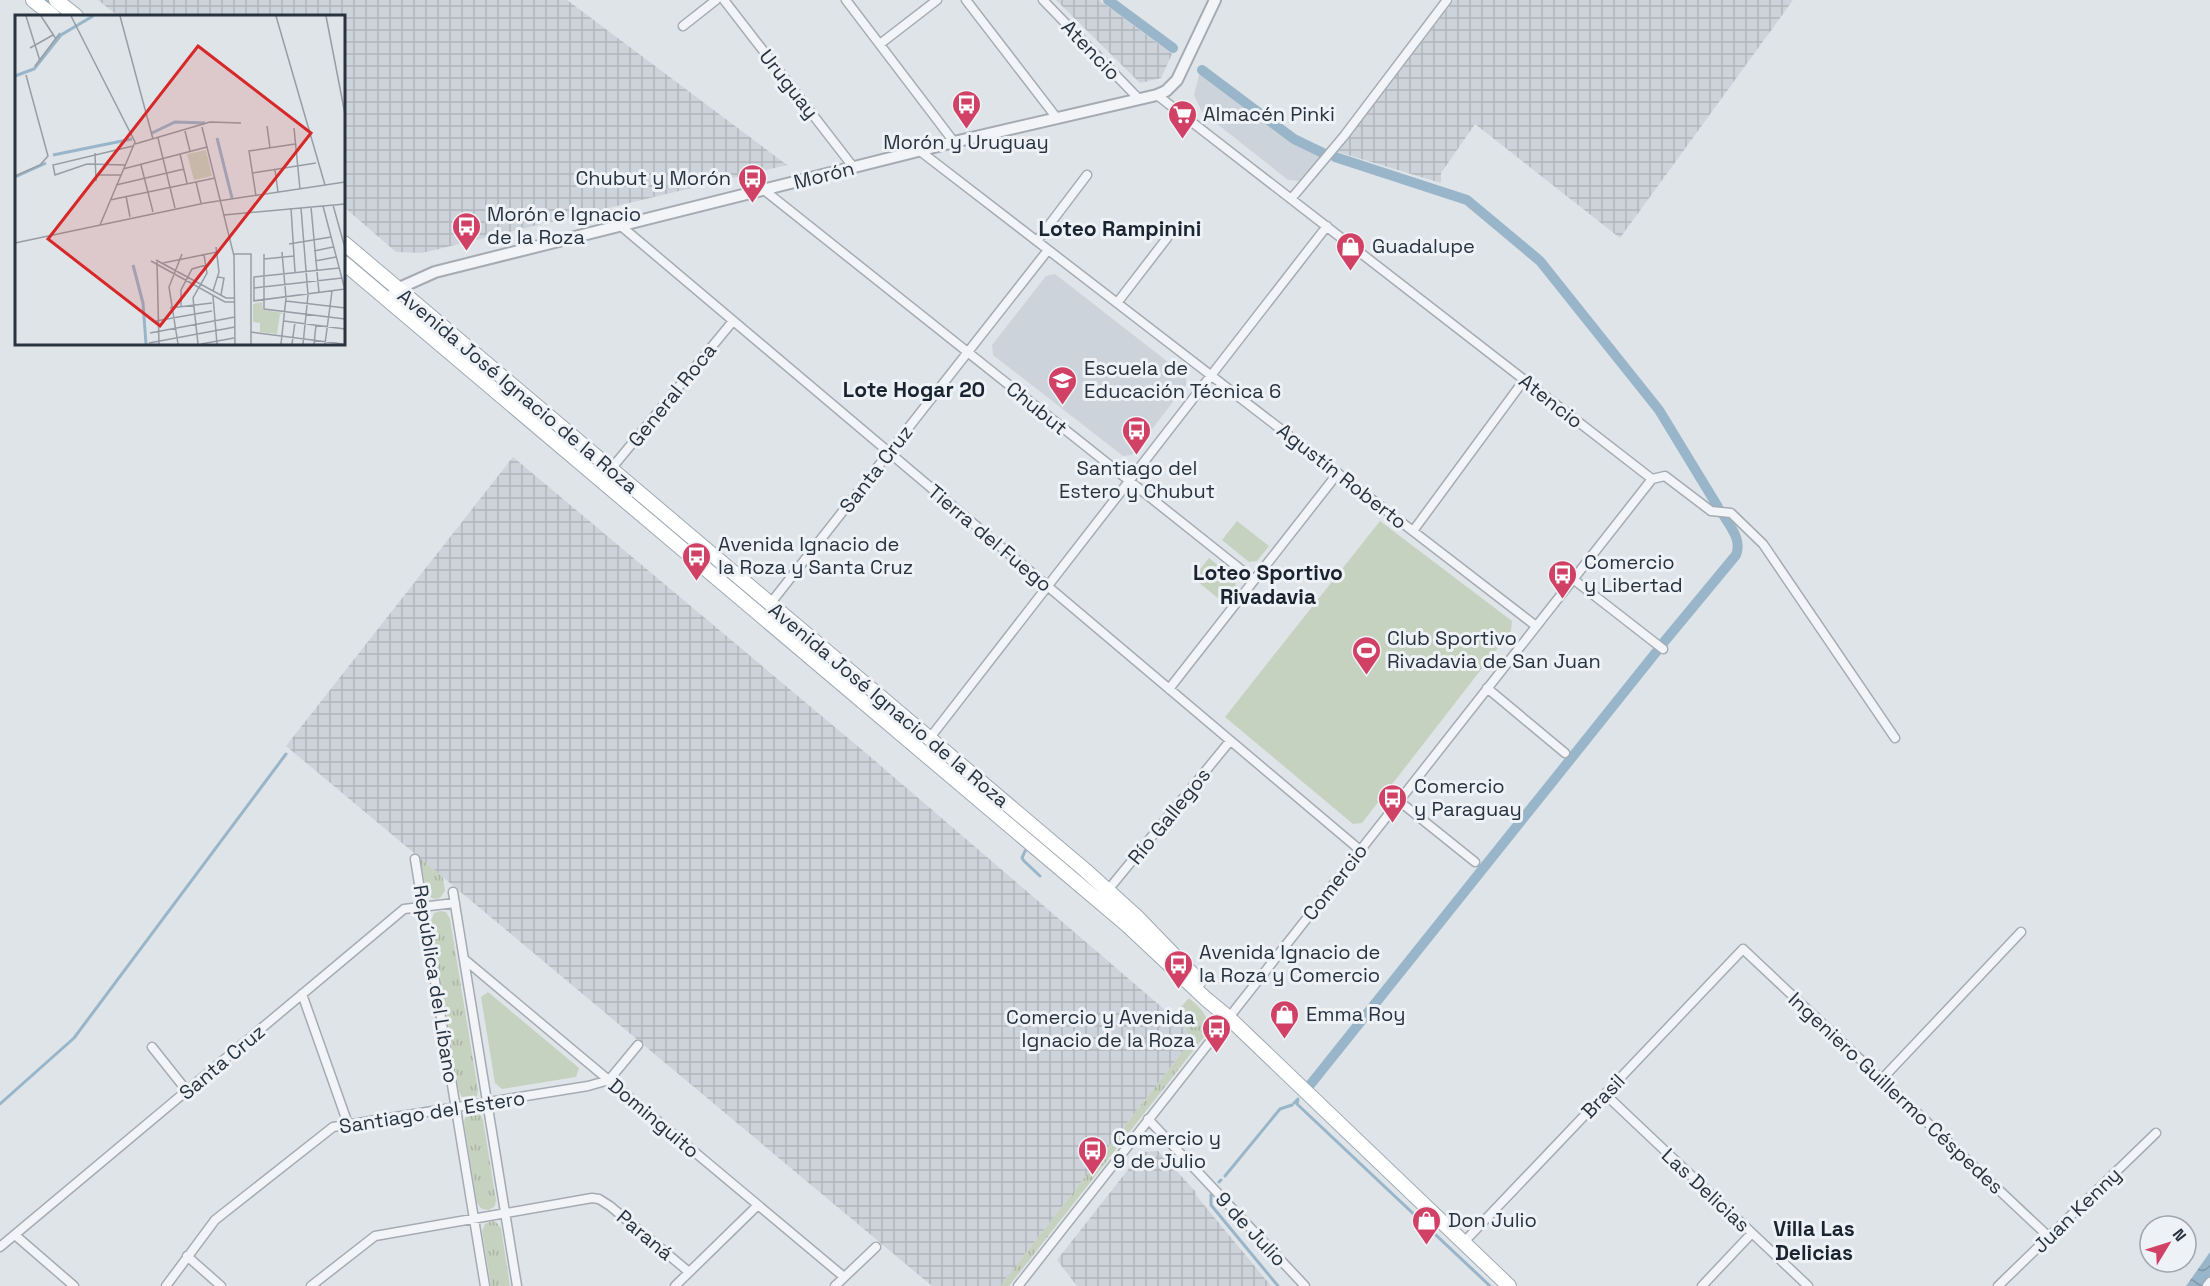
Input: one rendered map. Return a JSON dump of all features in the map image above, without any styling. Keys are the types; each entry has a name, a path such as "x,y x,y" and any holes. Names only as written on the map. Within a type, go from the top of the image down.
{"main road":[{"path":"33,0 52,15"},
{"path":"56,0 75,15"},
{"name":"Avenida José Ignacio de la Roza","path":"345,244 1108,890 1203,984 1218,1000 1229,1018"},
{"name":"Avenida José Ignacio de la Roza","path":"345,263 1102,904 1229,1018 1509,1286"}],"street":[{"path":"683,26 716,0"},
{"name":"Uruguay","path":"724,0 854,168"},
{"path":"846,0 954,142"},
{"path":"879,44 937,0"},
{"path":"966,0 1056,117"},
{"name":"Atencio","path":"1043,0 1139,99"},
{"name":"Morón","path":"388,300 397,289 435,273 954,142 1166,92 1177,80 1215,0"},
{"path":"1291,199 1344,136 1447,0"},
{"name":"Atencio","path":"1157,95 1652,479 1665,476 1711,511 1731,513 1763,544 1895,738"},
{"name":"Agustín Roberto","path":"920,151 1536,626"},
{"path":"1037,241 1088,175"},
{"name":"Chubut","path":"764,190 1254,580"},
{"name":"Tierra del Fuego","path":"621,226 1360,850"},
{"path":"929,739 1327,226"},
{"path":"1117,303 1167,238"},
{"name":"Santa Cruz","path":"770,604 1048,250"},
{"name":"General Roca","path":"611,469 733,321"},
{"path":"1413,531 1524,380"},
{"path":"1169,689 1338,473"},
{"name":"Comercio","path":"1018,1286 1652,479"},
{"path":"1573,579 1663,649"},
{"path":"1487,688 1565,753"},
{"name":"Río Gallegos","path":"1108,890 1230,741"},
{"path":"1399,801 1475,862"},
{"name":"República del Líbano","path":"415,859 485,1286"},
{"name":"República del Líbano","path":"453,892 517,1286"},
{"name":"Santa Cruz","path":"0,1247 404,909 455,903"},
{"path":"1882,1080 2021,932"},
{"name":"Ingeniero Guillermo Céspedes","path":"1743,949 2049,1237"},
{"name":"Brasil","path":"1463,1243 1743,949"},
{"name":"Dominguito","path":"464,958 844,1277"},
{"path":"302,994 348,1124"},
{"path":"609,1080 638,1045"},
{"path":"152,1047 187,1091"},
{"name":"Santiago del Estero","path":"166,1286 211,1223 328,1130 348,1124 588,1086 609,1080"},
{"name":"Las Delicias","path":"1605,1094 1808,1286"},
{"name":"9 de Julio","path":"1148,1119 1305,1286"},
{"name":"Juan Kenny","path":"1998,1286 2156,1133"},
{"name":"Paraná","path":"505,1214 585,1199 599,1199 689,1272"},
{"path":"675,1286 758,1205"},
{"path":"310,1286 375,1236 505,1214"},
{"path":"1702,1286 1752,1233"},
{"path":"15,1235 74,1286"},
{"path":"835,1286 876,1247"},
{"path":"187,1256 221,1286"}],"shaded area":[{"path":"98,0 567,0 787,165 422,253 396,252 345,208 345,15 117,15"},
{"path":"1056,0 1099,0 1172,54 1161,78 1140,83"},
{"path":"1454,0 1793,0 1620,238 1475,124 1441,173 1441,183 1338,152"},
{"path":"1201,67 1303,142 1325,151 1299,181 1288,180 1202,112 1194,95"},
{"name":"Escuela de Educación Técnica 6","path":"1055,274 1186,376 1186,385 1132,455 1123,456 993,355 992,345 1046,276"},
{"path":"513,457 867,754 1186,1028 1190,1042 1000,1286 932,1286 286,746"},
{"path":"1158,1151 1196,1192 1195,1194 1271,1286 1077,1286 1057,1260 1142,1152"}],"green space":[{"path":"407,305 1048,848 406,308"},
{"path":"1237,521 1269,546 1257,561 1249,562 1222,540"},
{"name":"Club Sportivo Rivadavia de San Juan","path":"1380,521 1512,621 1511,631 1362,823 1353,824 1225,717"},
{"path":"1209,558 1235,579 1236,587 1224,603 1193,578"},
{"path":"420,858 443,877 445,891 440,898 434,899 427,895"},
{"path":"446,912 450,919 478,1090 477,1096 470,1100 463,1098 459,1092 431,921 434,913"},
{"path":"488,992 579,1068 576,1077 502,1089 495,1083 481,997"},
{"path":"1189,998 1206,1017 1207,1033 1009,1286 1000,1286 1190,1042 1186,1028 1173,1016"},
{"path":"473,1111 480,1114 483,1120 496,1200 495,1206 489,1210 482,1209 477,1203 464,1122 466,1115"},
{"path":"492,1221 501,1228 510,1286 491,1286 482,1231 485,1224"}],"water":[{"path":"2210,1252 2210,1276 2203,1286 2186,1286 2194,1274 2198,1274 2198,1269"}],"waterway":[{"path":"45,0 63,15"},
{"path":"1108,0 1173,48"},
{"path":"1202,70 1294,139 1323,153"},
{"path":"1335,157 1467,200 1540,261 1659,410 1718,507"},
{"path":"345,254 375,280"},
{"path":"408,307 1033,836 1032,838"},
{"path":"1664,642 1736,555 1737,539 1724,516"},
{"path":"1310,1085 1657,651"},
{"path":"0,1104 74,1038 286,754"},
{"path":"1025,851 1022,858 1040,876"},
{"path":"1294,1103 1298,1099 1297,1104 1490,1286"},
{"path":"1225,1176 1280,1109 1292,1105"},
{"path":"1211,1195 1211,1205 1278,1286"}],"place":[{"name":"Morón y Uruguay","path":"966,130"},
{"name":"Almacén Pinki","path":"1182,140"},
{"name":"Chubut y Morón","path":"752,204"},
{"name":"Morón e Ignacio de la Roza","path":"466,252"},
{"name":"Guadalupe","path":"1351,272"},
{"name":"Escuela de Educación Técnica 6","path":"1063,406"},
{"name":"Santiago del Estero y Chubut","path":"1137,456"},
{"name":"Avenida Ignacio de la Roza y Santa Cruz","path":"697,582"},
{"name":"Comercio y Libertad","path":"1563,600"},
{"name":"Club Sportivo Rivadavia de San Juan","path":"1366,676"},
{"name":"Comercio y Paraguay","path":"1393,824"},
{"name":"Avenida Ignacio de la Roza y Comercio","path":"1178,990"},
{"name":"Emma Roy","path":"1285,1040"},
{"name":"Comercio y Avenida Ignacio de la Roza","path":"1216,1054"},
{"name":"Comercio y 9 de Julio","path":"1092,1176"},
{"name":"Don Julio","path":"1427,1246"}],"district":[{"name":"Loteo Rampinini","path":"1120,228"},
{"name":"Lote Hogar 20","path":"914,389"},
{"name":"Loteo Sportivo Rivadavia","path":"1268,584"},
{"name":"Villa Las Delicias","path":"1814,1240"}]}
